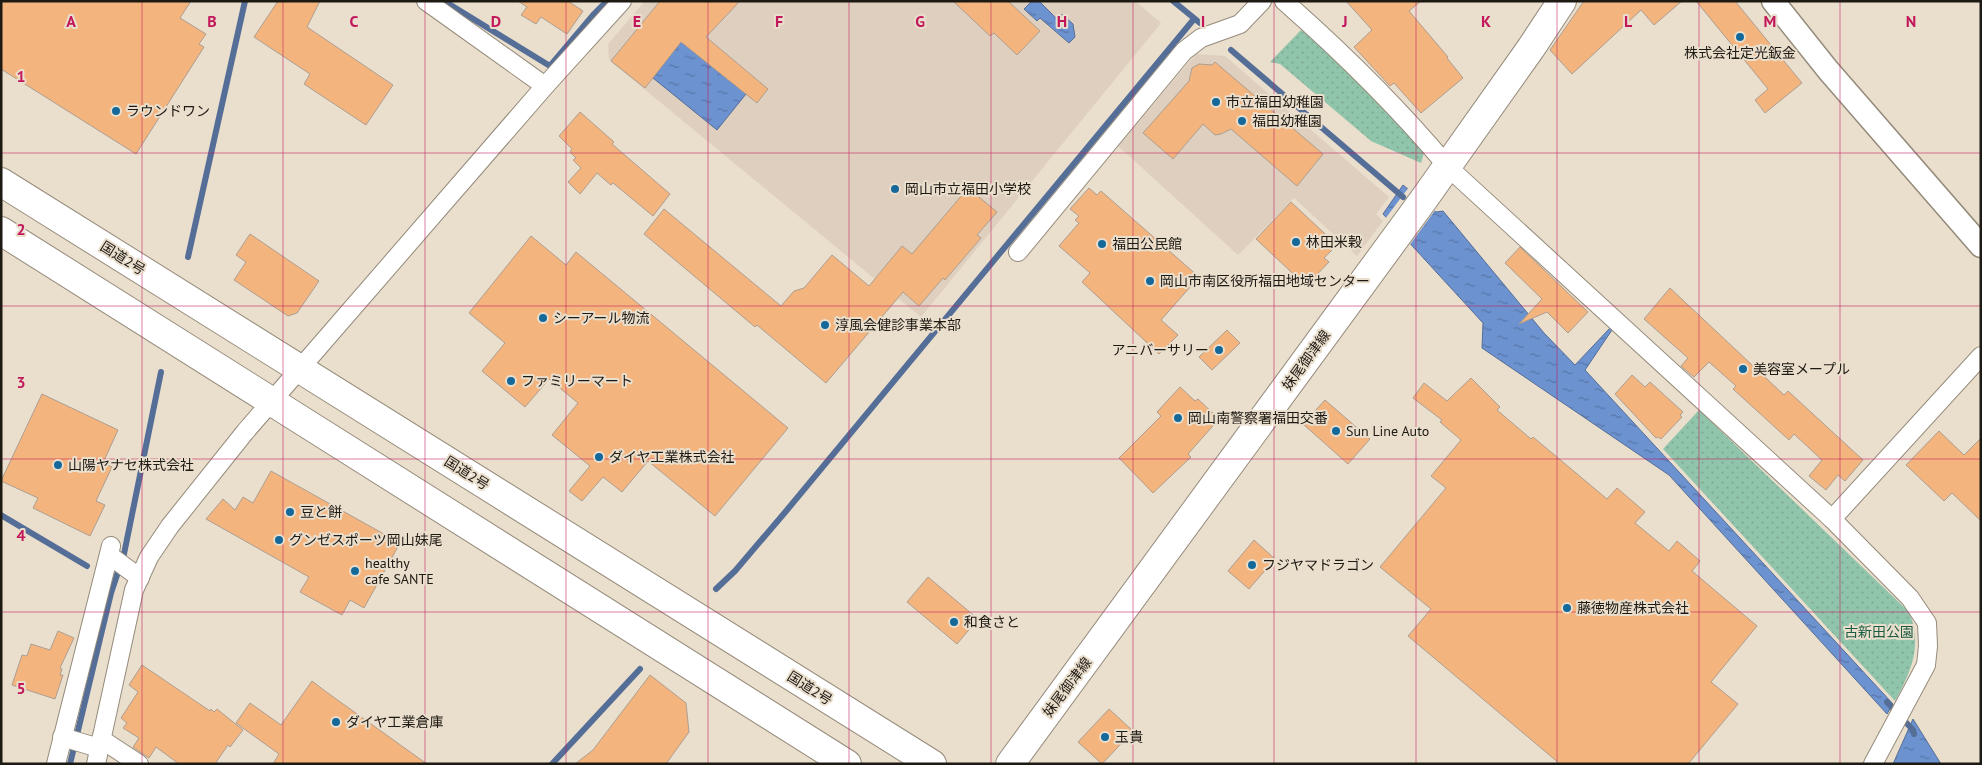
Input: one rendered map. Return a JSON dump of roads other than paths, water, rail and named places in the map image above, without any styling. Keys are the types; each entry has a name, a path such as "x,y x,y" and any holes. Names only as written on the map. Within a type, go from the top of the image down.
{"main road":[{"name":"妹尾御津線","path":"1010,764 1448,166 1562,1"},
{"name":"国道2号","path":"1,182 932,764"},
{"path":"1,231 846,764"}],"street":[{"path":"426,1 545,86"},
{"path":"56,764 85,745 134,590 134,574 149,557 170,526 300,368 545,86 622,1"},
{"path":"1018,252 1184,51 1201,38 1240,24 1262,1"},
{"path":"1284,1 1344,54 1426,140 1448,166 1832,520 1910,598 1927,623 1928,646 1926,665 1873,764"},
{"path":"1773,1 1828,70 1981,246"},
{"path":"1832,520 1981,356"},
{"path":"85,745 111,553 134,574"},
{"path":"85,745 140,764"}],"water":[{"path":"1032,1 1039,1 1057,19 1062,14 1073,24 1075,37 1069,43 1040,18 1037,21 1024,9"},
{"path":"681,42 746,94 717,130 653,78"},
{"path":"1403,185 1436,212 1443,211 1544,333 1575,365 1610,328 1612,330 1585,370 1893,704 1887,714 1669,475 1482,348 1483,323 1383,214"},
{"path":"1913,719 1941,764 1893,764"}],"waterway":[{"path":"188,257 245,1"},
{"path":"444,1 550,66 607,1"},
{"path":"1173,1 1200,23"},
{"path":"716,589 735,571 787,510 1194,19"},
{"path":"1231,50 1403,197"},
{"path":"70,764 111,593 124,554 161,372"},
{"path":"1,515 87,566"},
{"path":"552,764 640,669"},
{"path":"1887,702 1913,730 1914,734"}],"place":[{"name":"株式会社定光鈑金","path":"1740,37"},
{"name":"市立福田幼稚園","path":"1216,102"},
{"name":"ラウンドワン","path":"116,111"},
{"name":"福田幼稚園","path":"1242,121"},
{"name":"岡山市立福田小学校","path":"895,189"},
{"name":"林田米穀","path":"1296,242"},
{"name":"福田公民館","path":"1102,244"},
{"name":"岡山市南区役所福田地域センター","path":"1150,281"},
{"name":"シーアール物流","path":"543,318"},
{"name":"淳風会健診事業本部","path":"825,325"},
{"name":"アニバーサリー","path":"1219,350"},
{"name":"美容室メープル","path":"1743,369"},
{"name":"ファミリーマート","path":"511,381"},
{"name":"岡山南警察署福田交番","path":"1178,418"},
{"name":"Sun Line Auto","path":"1336,431"},
{"name":"ダイヤ工業株式会社","path":"599,457"},
{"name":"山陽ヤナセ株式会社","path":"58,465"},
{"name":"豆と餅","path":"290,512"},
{"name":"グンゼスポーツ岡山妹尾","path":"279,540"},
{"name":"フジヤマドラゴン","path":"1252,565"},
{"name":"healthy cafe SANTE","path":"355,571"},
{"name":"藤徳物産株式会社","path":"1567,608"},
{"name":"和食さと","path":"954,622"},
{"name":"ダイヤ工業倉庫","path":"336,722"},
{"name":"玉貴","path":"1105,737"}],"park label":[{"name":"古新田公園","path":"1879,632"}]}
